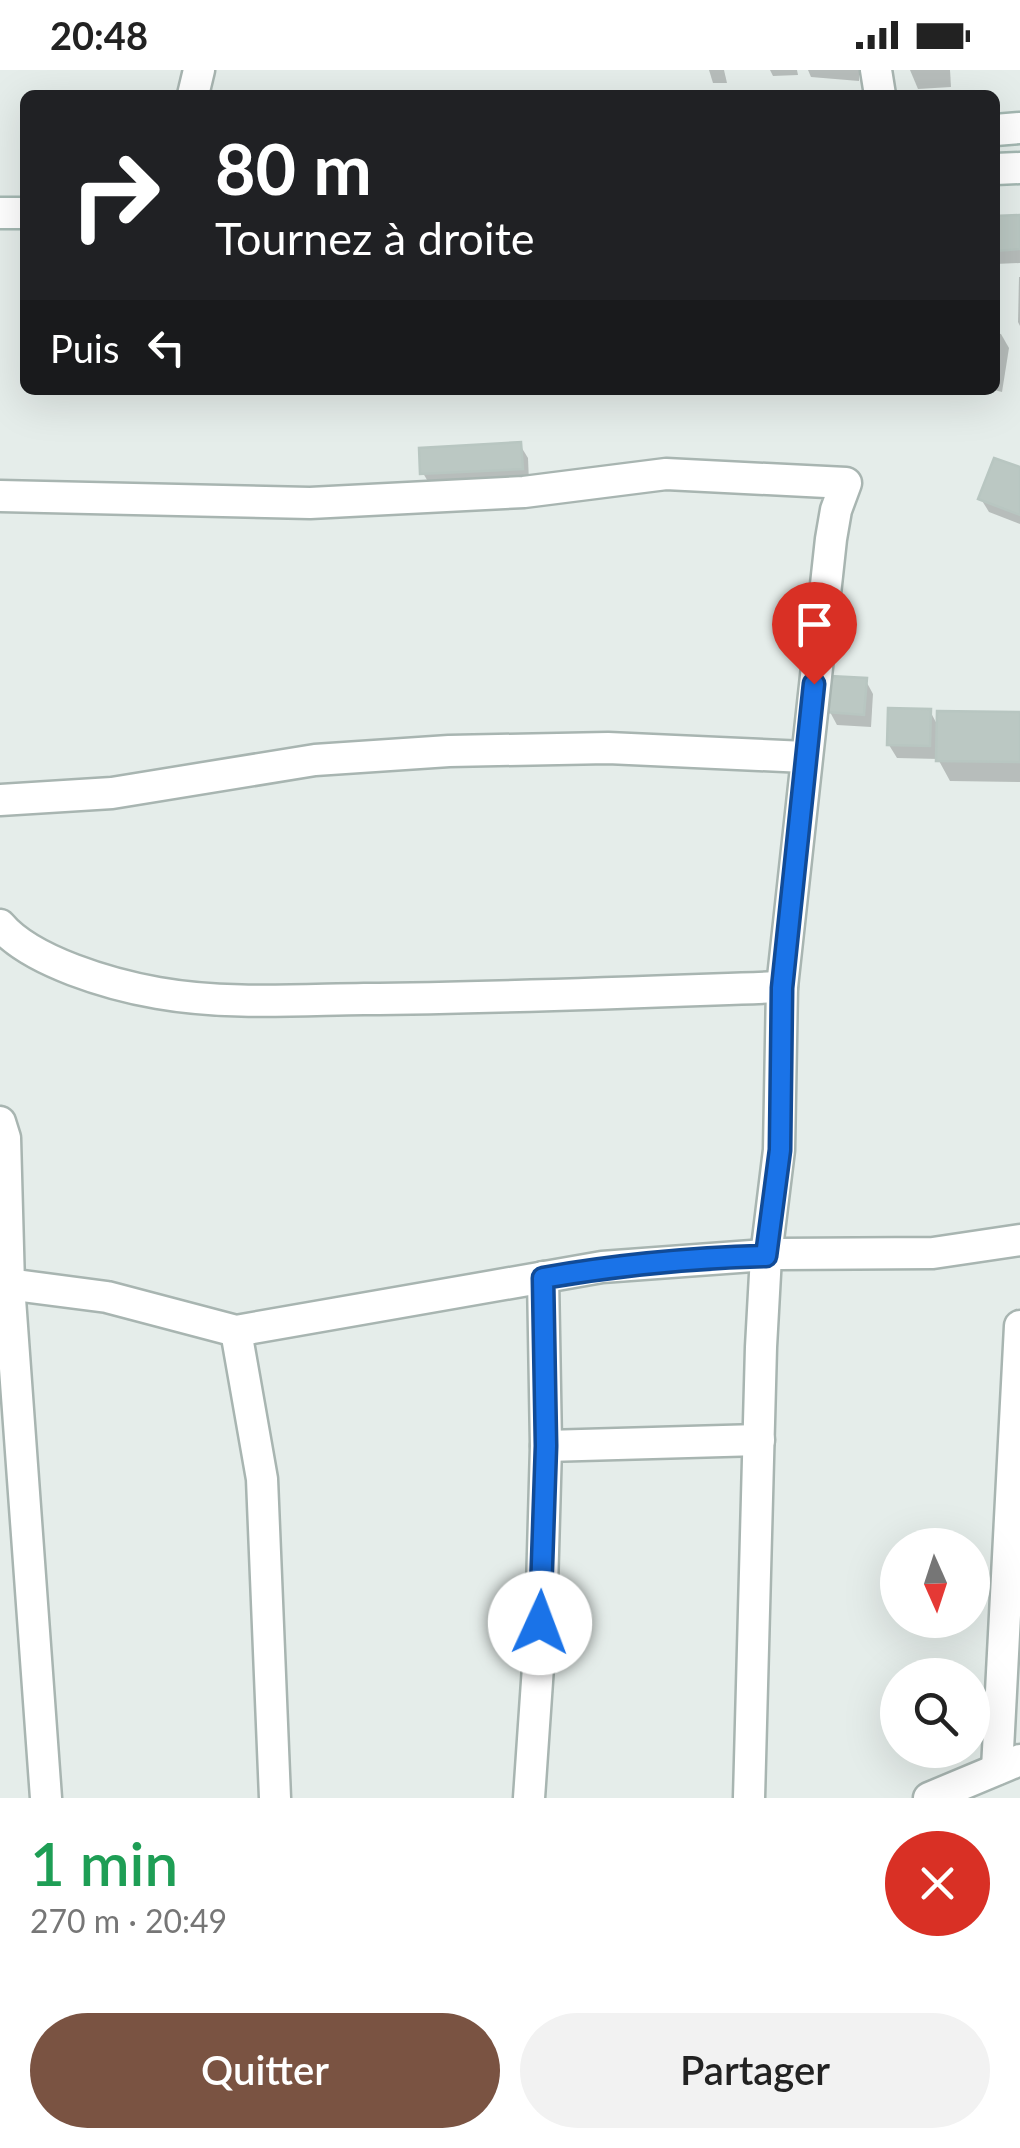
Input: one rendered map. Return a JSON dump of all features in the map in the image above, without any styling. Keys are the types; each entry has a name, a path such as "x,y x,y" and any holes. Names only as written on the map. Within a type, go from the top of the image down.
{"street":[{"path":"0,496 310,503 524,492 666,474 846,484 831,539 782,988 780,1150 766,1256 749,1798"},
{"path":"0,800 112,793 315,760 449,750 608,748 805,757"},
{"path":"3,935 43,957 105,980 157,993 222,1000 466,998 782,988"},
{"path":"0,1122 5,1138 7,1368 46,1798"},
{"path":"4,1284 107,1298 236,1331 602,1267 702,1258 933,1253 1020,1240"},
{"path":"529,1798 546,1446 543,1278"},
{"path":"929,1798 1008,1764 1020,1326"},
{"path":"236,1331 262,1479 275,1798"},
{"path":"546,1446 759,1440"}],"building":[{"path":"1020,215 1020,249 1000,251 1000,216"},
{"path":"521,442 523,469 420,474 419,448"},
{"path":"994,458 1020,467 1020,515 978,499"},
{"path":"830,676 867,678 864,715 827,712"},
{"path":"888,708 931,709 930,746 887,745"},
{"path":"937,711 1020,712 1020,762 936,761"}],"route":[{"path":"540,1623 546,1446 543,1278 602,1267 766,1256 780,1150 782,988 814,684"}]}
